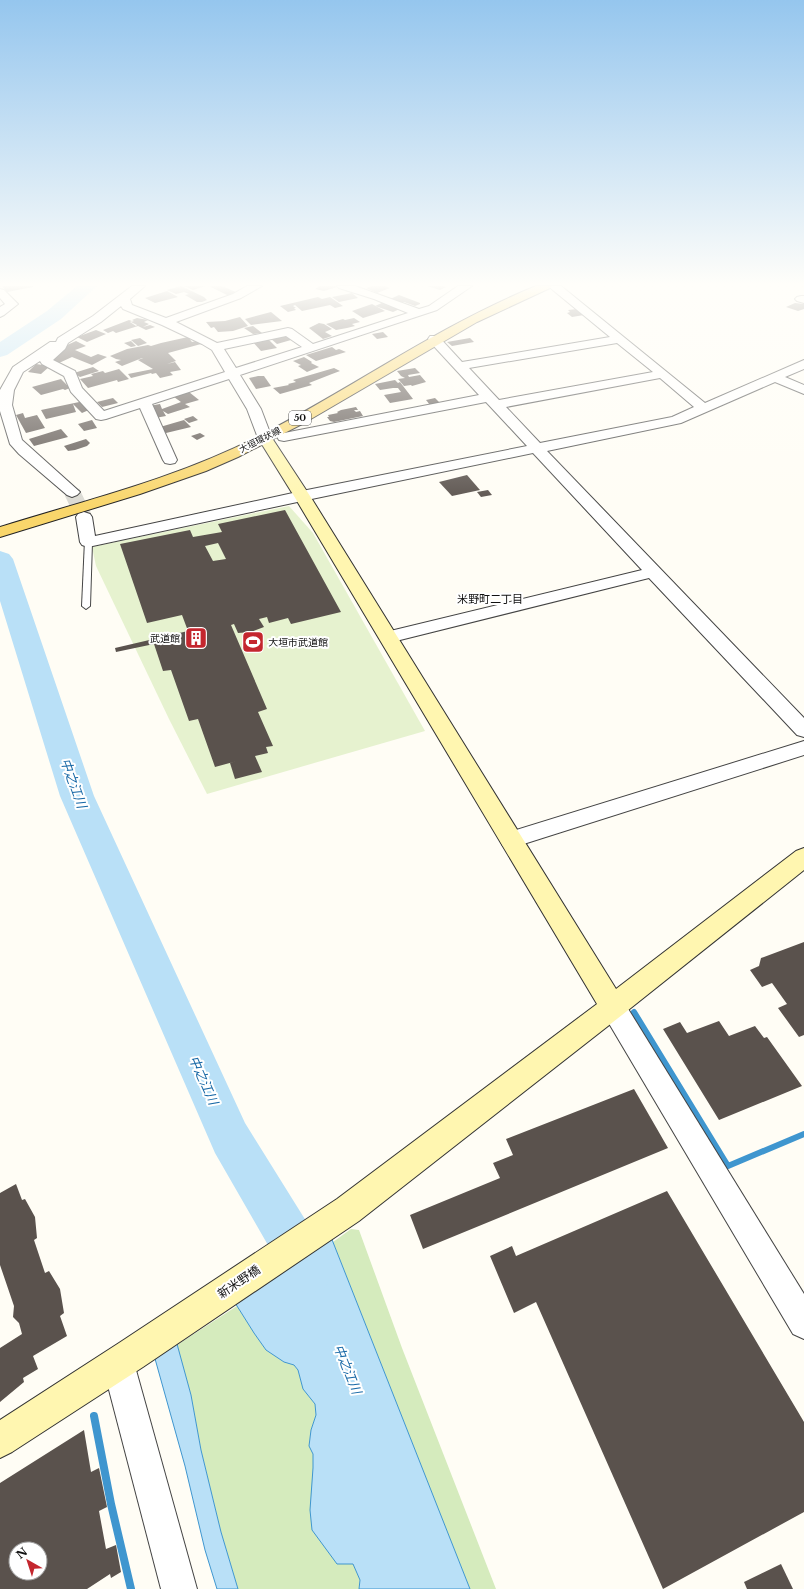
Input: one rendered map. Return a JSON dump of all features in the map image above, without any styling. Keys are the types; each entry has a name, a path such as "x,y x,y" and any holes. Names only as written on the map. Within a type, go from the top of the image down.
{"main road":[{"name":"大垣環状線","path":"316,395 370,360"},
{"name":"大垣環状線","path":"0,523 126,495 218,461 265,428 370,360"},
{"name":"大垣環状線","path":"0,532 37,516"}],"street":[{"path":"33,360 18,370 7,390 5,404 15,441 24,451 72,492"},
{"path":"46,360 63,368 70,374 76,389 101,416 275,360"},
{"path":"224,360 265,428 302,496 804,1323"},
{"path":"455,360 535,448 804,730"},
{"path":"460,366 494,360"},
{"path":"646,360 705,408"},
{"path":"84,517 88,542 302,496 676,420 804,364"},
{"path":"284,437 493,401 663,374"},
{"path":"775,377 804,390"},
{"path":"144,402 170,460"},
{"path":"388,637 653,572"},
{"path":"511,840 804,748"},
{"name":"新米野橋","path":"0,1440 348,1210 613,1007 804,857"},
{"path":"124,1359 179,1589"}],"lane":[{"path":"86,606 88,542"}],"green space":[{"name":"大垣市武道館","path":"289,506 313,533 425,731 207,794 169,719 96,566 92,547"},
{"path":"351,1229 359,1230 402,1348 496,1589 470,1589 333,1242"},
{"path":"237,1306 266,1350 284,1362 294,1365 298,1370 303,1389 315,1404 316,1415 311,1430 309,1445 313,1454 313,1468 360,1580 359,1589 238,1589 221,1532 201,1450 191,1395 177,1345"}],"water":[{"path":"329,1232 470,1589 359,1589 360,1580 353,1564 337,1564 312,1530 310,1510 313,1454 309,1446 311,1430 316,1415 315,1404 303,1389 298,1370 294,1365 284,1362 266,1350 232,1298"},
{"path":"174,1333 191,1395 201,1450 221,1532 238,1589 217,1589 205,1550 185,1466 152,1348"}],"building":[{"path":"51,360 65,360 59,363"},
{"path":"80,360 101,360 92,365"},
{"path":"121,360 137,360 122,366 115,362"},
{"path":"138,360 175,360 167,364 175,362 181,370 170,372 173,375 160,378 156,373 131,378 128,374 153,369"},
{"path":"309,360 312,362 311,363 319,367 307,372 298,366 301,365 293,361"},
{"path":"36,364 50,366 41,374 28,372"},
{"path":"93,367 99,371 80,377 74,373"},
{"path":"334,368 340,371 309,383 312,385 280,394 273,388 289,385 288,384 296,382 293,380"},
{"path":"415,368 420,373 408,375 409,377 420,375 426,382 412,386 404,386 398,379 405,378 397,371"},
{"path":"119,369 129,379 118,382 117,380 88,388 80,379 93,376 91,374 103,371 105,373"},
{"path":"264,376 271,386 256,389 249,378"},
{"path":"61,379 70,388 41,395 32,387"},
{"path":"395,380 398,383 400,382 413,399 390,403 384,395 401,392 398,388 380,390 375,384"},
{"path":"189,392 199,400 185,404 190,407 168,414 163,411 166,416 155,418 149,406 160,404 162,409 181,402 174,397"},
{"path":"113,398 118,403 102,407 97,402"},
{"path":"435,398 440,403 430,405 426,400"},
{"path":"84,401 91,409 82,413 73,404 76,412 46,419 41,410"},
{"path":"356,407 358,410 354,410 356,412 360,411 363,416 334,422 330,421 327,417 329,417 328,415 338,413 337,412 341,410"},
{"path":"23,413 25,418 37,415 45,428 26,433 16,415"},
{"path":"193,416 198,420 189,423 184,419"},
{"path":"92,420 97,428 84,431 78,424"},
{"path":"184,420 191,427 166,433 160,427"},
{"path":"61,429 68,437 34,446 29,439"},
{"path":"200,433 205,436 197,440 191,436"},
{"path":"86,439 90,443 87,446 75,450 68,451 64,446"},
{"path":"467,475 480,490 452,496 439,482"},
{"path":"488,490 492,495 481,497 477,492"},
{"name":"武道館","path":"285,510 341,612 291,624 288,618 269,623 267,617 259,619 264,627 251,632 238,633 234,624 231,625 267,709 258,712 273,746 266,747 268,753 255,756 262,772 235,779 230,763 237,761 215,767 198,719 189,721 171,670 163,671 154,644 116,652 115,648 188,631 182,615 147,623 120,544 190,530 193,537 222,532 218,524","holes":["218,543 226,559 213,561 205,546"]},
{"path":"804,942 804,1035 799,1037 778,1008 787,1004 772,983 762,987 750,970 759,966 761,958"},
{"path":"719,1021 729,1036 755,1026 764,1038 767,1037 802,1086 719,1120 663,1029 680,1022 687,1033"},
{"path":"634,1089 668,1148 423,1249 410,1215 500,1178 493,1163 513,1155 506,1139"},
{"path":"16,1184 22,1200 25,1199 35,1217 37,1238 34,1240 45,1273 49,1271 60,1289 64,1313 60,1316 67,1336 33,1356 38,1369 23,1378 24,1382 0,1402 0,1348 22,1334 19,1323 13,1317 14,1306 0,1265 0,1193"},
{"path":"667,1191 804,1422 804,1512 663,1589 536,1302 514,1313 490,1256 512,1246 516,1256"},
{"path":"84,1430 91,1472 99,1468 107,1507 99,1511 106,1549 116,1545 121,1572 111,1578 110,1574 87,1589 0,1589 0,1483"},
{"path":"781,1564 793,1589 747,1589 744,1582"}],"waterway":[{"name":"中之江川","path":"0,559 77,796 230,1138 309,1270"},
{"path":"634,1012 728,1166 804,1134"},
{"path":"94,1416 111,1504 131,1589"}],"tunnel":[{"path":"72,492 84,517"}],"place":[{"name":"武道館","path":"196,638"},
{"name":"大垣市武道館","path":"253,642"}],"district":[{"name":"米野町二丁目","path":"490,599"}]}
